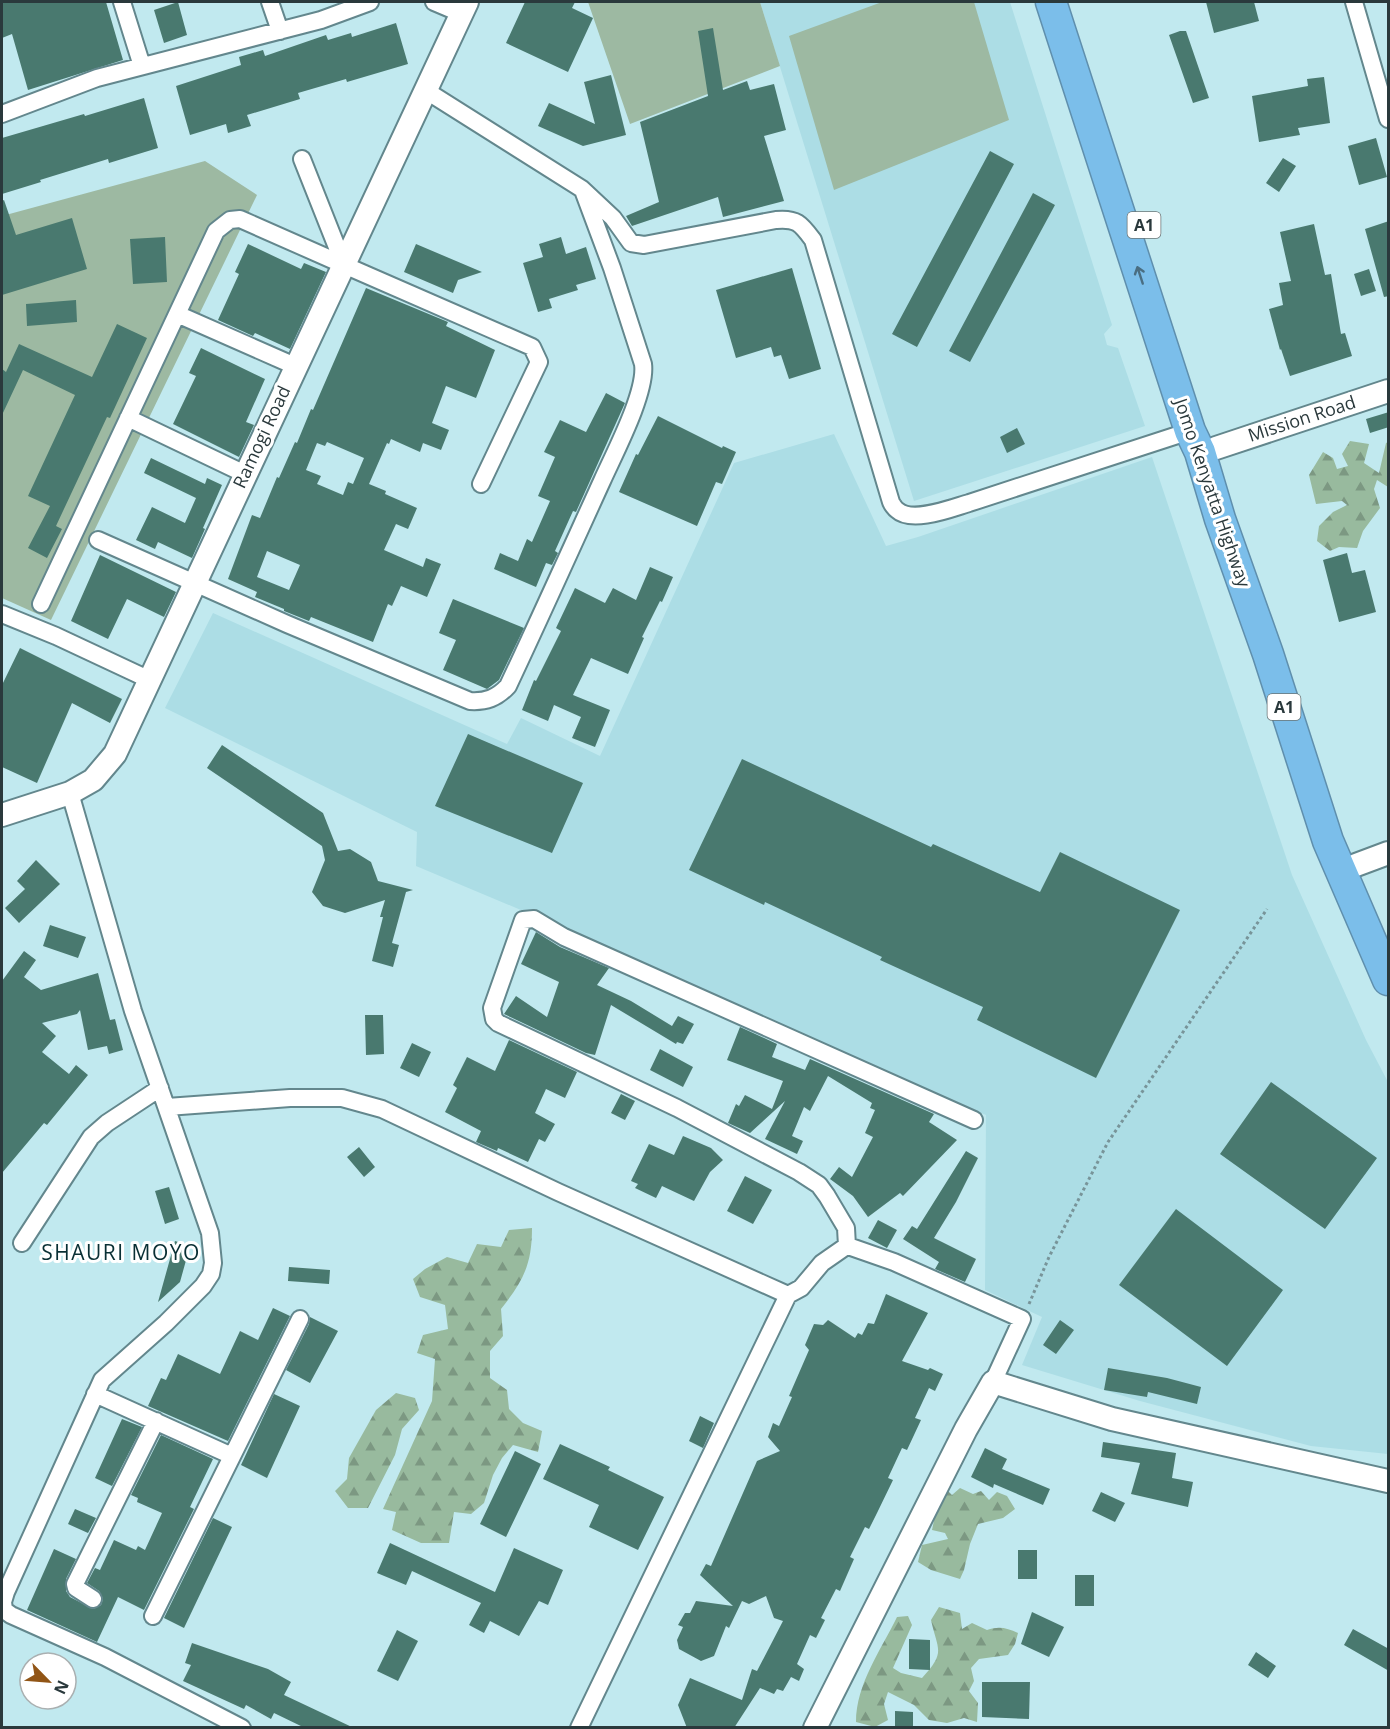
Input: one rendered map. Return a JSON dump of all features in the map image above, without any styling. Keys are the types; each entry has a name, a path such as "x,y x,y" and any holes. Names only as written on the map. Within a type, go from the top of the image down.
{"highway":[{"name":"Jomo Kenyatta Highway","path":"1051,2 1202,444 1267,608 1356,865 1389,951"},
{"name":"Jomo Kenyatta Highway","path":"1071,2 1202,444 1220,519 1268,654 1328,841 1389,980"}],"street":[{"path":"122,2 142,66"},
{"path":"270,2 280,31"},
{"path":"2,114 96,78 321,20 370,2"},
{"path":"434,2 464,7"},
{"path":"1354,2 1389,119"},
{"name":"Ramogi Road","path":"2,815 70,793 93,780 114,754 464,7"},
{"path":"425,90 582,189 613,218 627,238 636,245 776,220 799,222 813,240 891,502 897,510 907,516 932,514 1202,444"},
{"path":"302,159 344,265"},
{"path":"99,540 287,624 470,701 491,699 505,690 629,419 643,378 643,364 612,268 582,189"},
{"path":"41,604 216,231 230,220 240,219 532,347 539,362 481,484"},
{"path":"177,314 295,366"},
{"name":"Mission Road","path":"1202,444 1389,391"},
{"path":"128,418 245,474"},
{"path":"2,614 56,636 150,680"},
{"path":"70,793 134,1011 210,1233 213,1263 212,1274 203,1286 166,1323 102,1380 6,1592 3,1602 4,1610 105,1657 242,1728"},
{"path":"1356,865 1389,853"},
{"path":"848,1246 846,1228 827,1196 819,1185 799,1172 667,1103 498,1023 494,1019 492,1008 523,920 534,919 564,937 974,1120"},
{"path":"22,1243 91,1137 107,1123 160,1088"},
{"path":"167,1107 290,1098 342,1098 382,1109 558,1192 788,1295"},
{"path":"815,1728 966,1429 993,1382 1022,1319 894,1262 848,1246"},
{"path":"579,1728 788,1295 801,1288 822,1263 848,1246"},
{"path":"153,1616 300,1319"},
{"path":"993,1382 1112,1419 1389,1481"},
{"path":"95,1394 232,1456"},
{"path":"93,1599 81,1593 75,1584 156,1421"}],"path":[{"path":"1022,1319 1050,1257 1108,1142 1267,909"}],"shaded area":[{"path":"760,2 1010,2 1112,325 1104,334 1107,345 1118,348 1145,426 914,501"},
{"path":"834,434 886,546 1152,457 1292,875 1366,1040 1388,1082 1388,1454 1311,1446 1140,1401 1022,1365 1042,1317 985,1290 986,1115 416,866 417,832 165,708 213,613 507,744 521,718 600,756 734,463"}],"green space":[{"path":"588,2 760,2 780,66 630,124"},
{"path":"882,2 974,2 1009,120 834,190 789,36"},
{"path":"205,161 257,195 51,620 2,598 2,216"},
{"path":"1350,441 1369,444 1364,463 1379,473 1388,442 1388,487 1377,480 1374,489 1380,508 1363,531 1357,548 1339,547 1330,551 1317,541 1319,526 1333,512 1347,505 1342,501 1316,504 1309,475 1323,452 1333,458 1337,469 1348,466 1342,454"},
{"path":"532,1228 532,1241 525,1272 501,1309 503,1336 490,1351 490,1378 507,1390 509,1409 523,1423 542,1431 538,1452 513,1445 502,1458 493,1475 484,1503 471,1514 454,1512 449,1543 421,1543 392,1530 396,1512 383,1509 432,1401 435,1359 417,1353 423,1335 448,1329 445,1305 420,1297 413,1279 425,1269 447,1257 468,1263 477,1244 501,1247 509,1230"},
{"path":"396,1393 415,1398 419,1410 402,1429 395,1455 368,1508 348,1508 335,1491 347,1479 349,1458 376,1410"},
{"path":"960,1488 973,1494 981,1491 989,1500 997,1492 1007,1496 1015,1509 1003,1518 978,1524 960,1579 931,1570 918,1562 922,1545 948,1539 945,1533 932,1530 936,1511 946,1489 952,1495"},
{"path":"939,1607 960,1613 962,1629 972,1623 987,1630 1003,1628 1018,1633 1015,1644 1008,1655 979,1659 971,1668 974,1681 969,1691 978,1703 977,1722 964,1718 947,1723 929,1720 914,1705 888,1692 884,1704 888,1720 875,1727 856,1722 860,1694 865,1681 897,1617 908,1616 912,1625 893,1668 901,1673 922,1678 930,1669 938,1651 931,1620"}],"building":[{"path":"2,2 106,2 123,60 28,90 12,34 2,38"},
{"path":"178,2 187,35 164,43 154,10"},
{"path":"525,2 575,2 572,8 593,18 568,72 506,43"},
{"path":"1206,2 1254,2 1259,21 1214,33"},
{"path":"396,23 408,64 347,82 346,79 298,93 300,99 247,115 251,126 228,133 226,124 190,135 176,86 241,65 239,57 263,50 265,56 326,35 328,40 351,33 352,37"},
{"path":"713,28 723,90 747,81 750,90 774,84 786,130 764,136 784,201 723,217 718,197 632,226 626,216 659,202 640,122 708,96 698,31"},
{"path":"1186,31 1209,98 1193,103 1169,35"},
{"path":"611,75 626,135 583,146 538,126 549,103 595,124 584,82"},
{"path":"1324,77 1330,123 1298,128 1300,135 1259,142 1252,96 1308,86 1307,79"},
{"path":"144,98 158,148 109,163 108,159 2,194 2,138"},
{"path":"1376,138 1387,177 1359,185 1348,146"},
{"path":"990,151 1014,164 917,347 892,334"},
{"path":"1283,158 1296,166 1279,192 1266,183"},
{"path":"1033,193 1055,205 970,362 949,351"},
{"path":"4,200 16,235 72,218 87,269 2,295 2,201"},
{"path":"1389,221 1389,296 1384,297 1365,229"},
{"path":"1314,224 1325,275 1331,274 1341,334 1345,333 1352,356 1290,376 1269,309 1283,305 1279,283 1291,281 1280,232"},
{"path":"165,237 167,282 133,284 130,239"},
{"path":"561,237 566,254 586,247 596,279 576,285 578,290 549,299 552,308 538,312 523,263 543,257 539,244"},
{"path":"248,244 301,269 304,263 326,272 290,349 218,320 239,274 235,272"},
{"path":"416,244 482,272 458,280 453,293 404,272"},
{"path":"792,268 821,369 789,379 781,355 774,357 771,347 736,358 716,290"},
{"path":"1369,269 1376,291 1361,296 1354,274"},
{"path":"366,288 448,322 446,326 495,350 476,398 446,386 432,423 449,430 441,450 423,443 420,452 391,439 389,444 387,443 369,484 417,508 408,529 396,524 384,550 423,567 426,558 441,564 427,597 401,586 392,606 388,604 373,642 311,617 309,621 284,611 284,609 255,597 257,592 228,579 252,515 260,518 277,477 279,478 295,442 297,443 311,409 313,410","holes":["327,442 364,458 353,484 348,482 343,495 317,484 321,476 306,470 317,443 325,446","267,551 300,565 289,590 257,577"]},
{"path":"76,300 77,322 27,326 26,304"},
{"path":"117,324 147,338 56,526 62,529 47,558 28,548 50,506 28,496 75,395 23,370 2,415 2,369 6,372 19,344 92,377"},
{"path":"201,348 265,379 246,422 254,425 239,457 173,424 196,376 189,373"},
{"path":"606,393 625,403 576,512 573,511 555,551 558,553 552,565 546,563 536,587 494,569 500,553 518,561 527,539 532,542 550,501 538,496 555,457 544,452 560,420 586,432"},
{"path":"1389,412 1389,427 1370,433 1366,419"},
{"path":"658,416 722,448 723,446 736,452 722,484 716,482 697,526 619,492 636,454 638,455"},
{"path":"1017,428 1025,444 1007,453 1000,437"},
{"path":"151,458 205,484 207,478 222,485 192,558 158,542 155,549 136,540 152,507 185,523 196,498 144,473"},
{"path":"1347,553 1352,573 1365,570 1376,612 1339,622 1323,560"},
{"path":"100,555 176,592 164,617 127,599 108,639 71,621"},
{"path":"650,567 673,577 642,637 644,638 628,674 591,658 573,695 610,710 595,747 572,738 581,717 554,705 548,721 522,710 534,680 536,681 561,631 556,628 575,588 605,603 613,588 636,600"},
{"path":"453,599 524,628 499,680 487,689 443,670 456,640 439,633"},
{"path":"20,648 122,699 110,723 72,703 37,783 2,767 2,685"},
{"path":"468,734 583,783 552,853 435,806"},
{"path":"222,745 323,813 338,851 350,849 371,862 378,881 413,890 406,892 392,943 399,945 393,967 372,961 385,900 345,913 323,906 312,892 325,860 322,846 207,768"},
{"path":"742,759 931,847 933,844 1040,892 1060,852 1180,910 1096,1078 977,1020 983,1007 880,960 882,957 765,902 764,905 689,870"},
{"path":"36,860 60,884 19,923 5,908 25,889 17,881"},
{"path":"50,925 86,937 78,958 43,946"},
{"path":"536,932 560,947 609,968 597,985 631,1001 672,1026 678,1016 694,1024 683,1044 677,1042 676,1044 611,1005 595,1055 586,1053 504,1014 516,996 547,1017 559,982 521,964"},
{"path":"24,951 36,960 24,977 41,990 98,973 110,1020 115,1019 123,1050 109,1054 107,1046 88,1050 80,1010 77,1014 42,1023 56,1036 42,1052 69,1074 76,1065 88,1075 47,1125 44,1123 2,1173 2,981"},
{"path":"365,1015 383,1015 384,1054 366,1055"},
{"path":"740,1027 777,1044 772,1057 805,1070 810,1059 934,1114 929,1122 957,1140 903,1196 900,1193 868,1217 853,1196 830,1179 839,1167 852,1177 873,1137 865,1133 875,1110 870,1108 872,1103 828,1076 810,1111 804,1107 792,1136 803,1141 797,1154 765,1139 785,1101 750,1133 728,1123 736,1104 739,1106 745,1095 772,1109 783,1081 727,1060"},
{"path":"509,1040 577,1072 565,1098 546,1089 535,1113 555,1124 545,1142 539,1139 528,1162 498,1148 497,1151 476,1142 481,1131 445,1112 457,1088 453,1085 467,1057 495,1071"},
{"path":"412,1043 431,1052 419,1077 400,1068"},
{"path":"660,1049 693,1067 683,1087 650,1070"},
{"path":"1271,1082 1377,1158 1325,1229 1220,1154"},
{"path":"621,1094 635,1101 625,1120 611,1113"},
{"path":"683,1136 711,1148 723,1160 710,1172 694,1201 662,1186 656,1198 635,1188 638,1184 631,1181 649,1144 674,1155"},
{"path":"359,1147 375,1167 364,1177 347,1157"},
{"path":"966,1151 978,1158 956,1202 934,1238 976,1259 965,1282 935,1269 939,1262 903,1239 912,1226 917,1229"},
{"path":"745,1176 772,1190 753,1224 727,1211"},
{"path":"169,1187 179,1219 165,1224 155,1191"},
{"path":"1176,1209 1283,1290 1227,1366 1119,1285"},
{"path":"878,1220 897,1230 887,1248 868,1238"},
{"path":"175,1241 190,1246 180,1282 158,1302"},
{"path":"289,1267 330,1270 329,1284 288,1281"},
{"path":"886,1294 928,1313 902,1361 943,1374 935,1391 929,1388 915,1418 921,1420 907,1450 902,1448 888,1478 893,1480 869,1529 865,1527 850,1557 854,1559 840,1591 836,1589 821,1618 825,1620 816,1638 810,1635 797,1664 804,1669 799,1681 791,1677 783,1691 777,1689 774,1694 760,1688 734,1728 687,1728 678,1705 690,1678 742,1700 752,1669 757,1671 783,1621 774,1618 766,1596 749,1604 742,1601 729,1628 726,1626 714,1656 701,1661 679,1649 677,1640 683,1627 678,1625 685,1613 690,1613 696,1601 733,1606 700,1575 706,1564 711,1566 757,1461 780,1451 768,1437 773,1423 779,1426 792,1397 789,1396 809,1350 805,1345 814,1324 823,1325 828,1320 855,1338 858,1333 862,1335 868,1323 874,1324"},
{"path":"273,1308 290,1316 228,1441 148,1406 161,1378 166,1380 178,1354 220,1374 240,1331 258,1340"},
{"path":"310,1317 338,1331 310,1383 286,1370 309,1324"},
{"path":"1060,1320 1074,1330 1056,1354 1043,1345"},
{"path":"1108,1368 1167,1378 1201,1387 1197,1404 1148,1392 1147,1397 1104,1390"},
{"path":"274,1394 300,1406 267,1478 241,1465"},
{"path":"700,1416 714,1423 703,1448 689,1441"},
{"path":"122,1419 142,1427 112,1486 95,1478"},
{"path":"161,1435 213,1459 190,1507 194,1509 144,1610 118,1597 97,1642 27,1610 54,1549 76,1559 66,1579 66,1591 70,1597 93,1609 101,1605 103,1599 99,1591 87,1583 95,1568 100,1570 114,1540 136,1550 138,1546 145,1550 162,1513 137,1502 138,1498 131,1495"},
{"path":"1103,1442 1176,1453 1172,1478 1193,1482 1188,1507 1131,1494 1140,1463 1101,1457"},
{"path":"560,1444 610,1467 608,1470 664,1497 638,1550 589,1527 599,1505 543,1479"},
{"path":"985,1448 1007,1459 1002,1469 1050,1489 1043,1505 994,1484 993,1488 971,1477"},
{"path":"515,1451 541,1464 506,1537 480,1524"},
{"path":"1101,1492 1125,1503 1115,1522 1092,1511"},
{"path":"75,1509 96,1518 88,1533 68,1524"},
{"path":"213,1518 232,1527 184,1628 164,1618"},
{"path":"390,1543 495,1592 514,1548 563,1570 548,1605 539,1601 519,1636 490,1621 484,1633 469,1625 481,1603 412,1571 406,1585 377,1573"},
{"path":"1018,1550 1037,1550 1037,1579 1018,1579"},
{"path":"1075,1575 1094,1575 1094,1606 1075,1606"},
{"path":"1032,1612 1064,1627 1049,1657 1021,1644"},
{"path":"1353,1629 1389,1649 1389,1671 1344,1645"},
{"path":"397,1630 418,1641 398,1681 377,1671"},
{"path":"909,1639 930,1640 930,1670 909,1669"},
{"path":"192,1643 268,1669 291,1682 284,1695 354,1728 305,1728 274,1713 271,1719 246,1705 244,1709 183,1681 191,1665 185,1663"},
{"path":"1256,1652 1276,1666 1268,1678 1248,1665"},
{"path":"982,1682 1030,1682 1029,1719 982,1717"},
{"path":"895,1711 913,1712 913,1728 895,1728"}],"district":[{"name":"SHAURI MOYO","path":"121,1253"}]}
